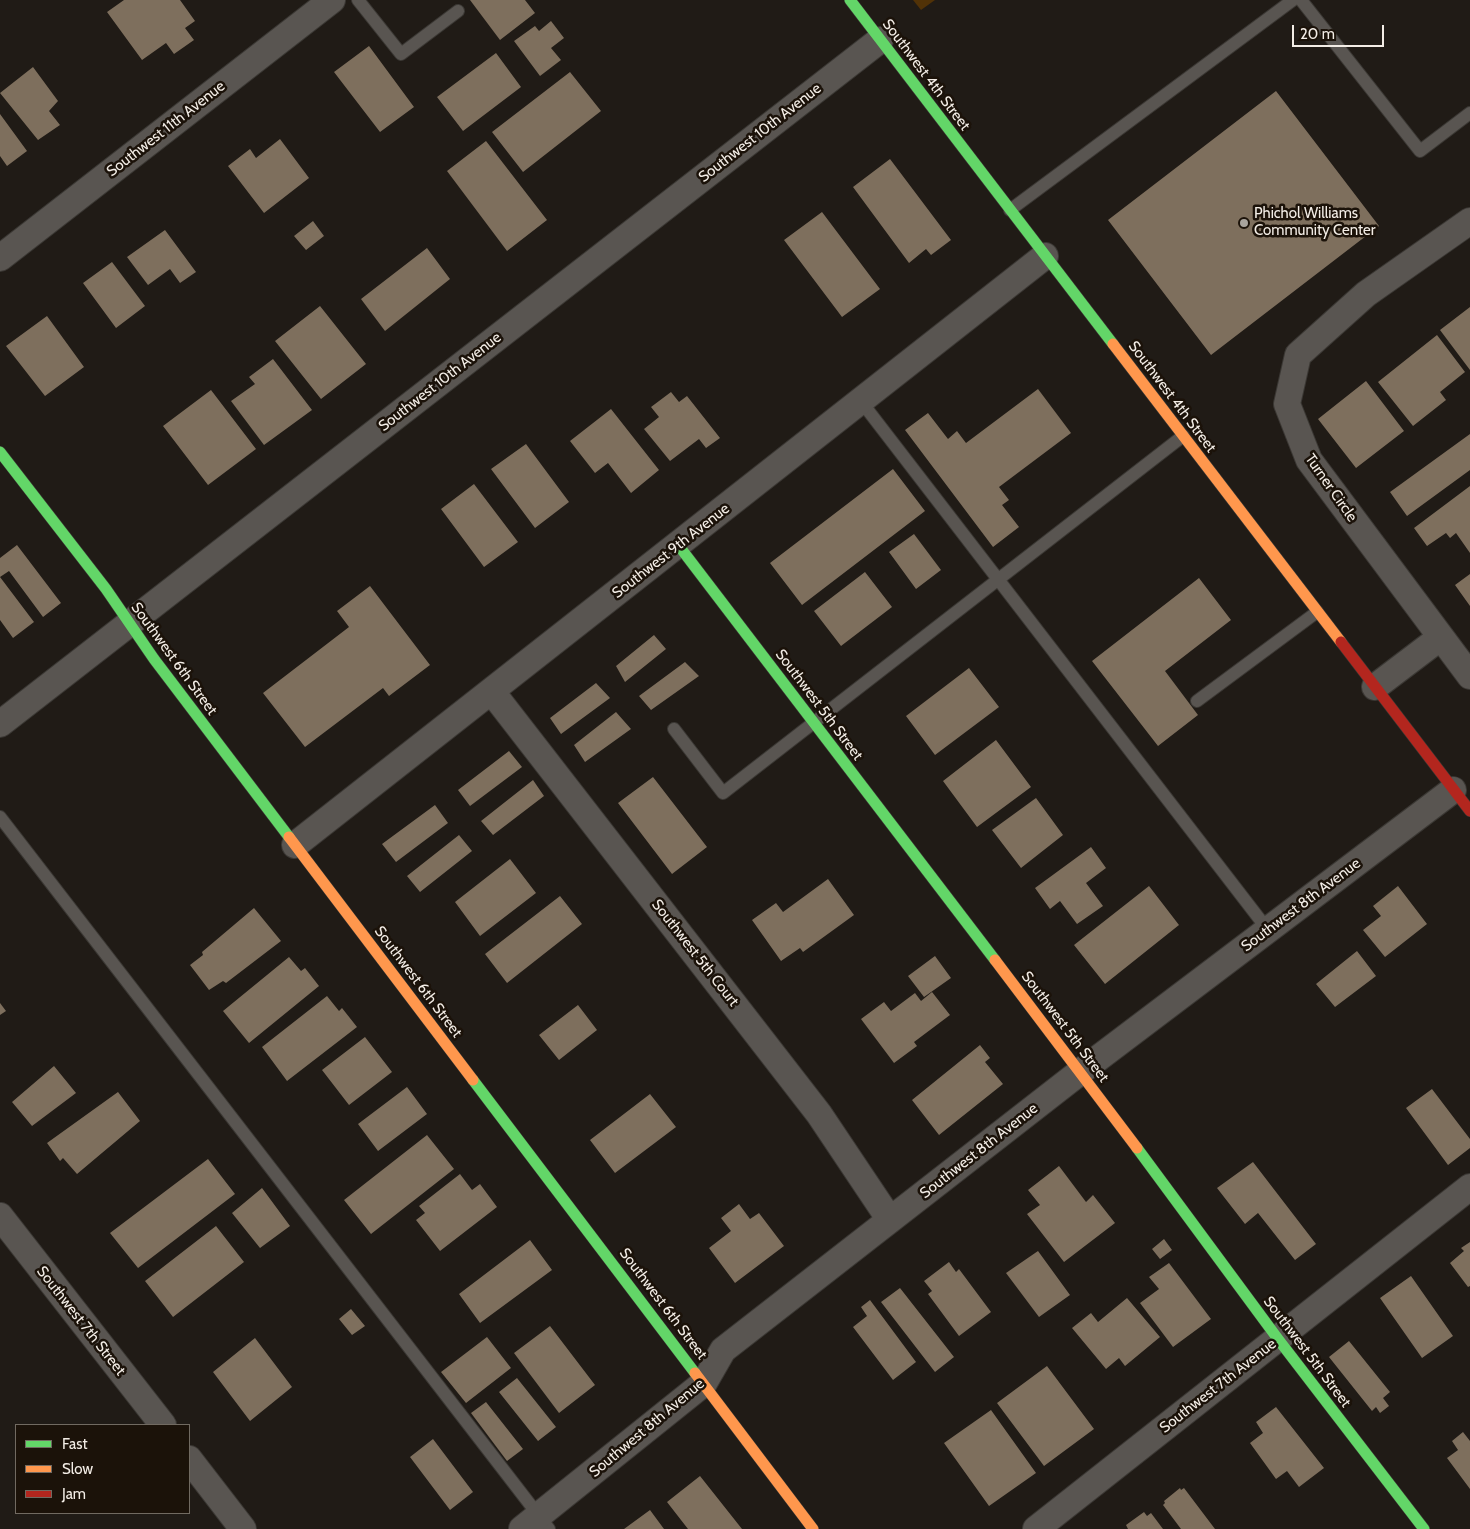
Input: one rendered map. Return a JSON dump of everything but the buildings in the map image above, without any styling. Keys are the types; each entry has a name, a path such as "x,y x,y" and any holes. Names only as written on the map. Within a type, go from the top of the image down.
{"street":[{"name":"Southwest 11th Avenue","path":"0,258 332,0"},
{"name":"Southwest 4th Street","path":"850,0 1470,812"},
{"name":"Southwest 10th Avenue","path":"0,724 880,40"},
{"name":"Turner Circle","path":"1470,221 1366,294 1298,355 1287,404 1309,460 1470,676"},
{"name":"Southwest 9th Avenue","path":"295,845 679,546 860,400 1045,256"},
{"name":"Southwest 6th Street","path":"0,452 106,589 129,625 813,1529"},
{"name":"Southwest 5th Street","path":"679,546 1080,1072 1278,1339 1424,1529"},
{"path":"1375,687 1440,637"},
{"name":"Southwest 5th Court","path":"492,692 819,1114 890,1220"},
{"name":"Southwest 8th Avenue","path":"537,1525 704,1383 723,1350 1080,1072 1453,790"},
{"name":"Southwest 7th Avenue","path":"1036,1529 1470,1187"},
{"name":"Southwest 7th Street","path":"0,1216 162,1424"},
{"path":"190,1460 243,1529"}],"lane":[{"path":"358,0 401,54 458,11"},
{"path":"1010,210 1293,0"},
{"path":"1302,0 1420,151 1470,113"},
{"path":"860,400 1268,930"},
{"path":"674,729 723,793 999,581 1183,436"},
{"path":"1197,701 1317,612"},
{"path":"0,817 537,1525"}],"shaded area":[{"path":"913,0 935,0 921,10"}],"traffic: fast":[{"path":"850,0 1113,344"},
{"path":"0,452 106,589 154,659 289,837"},
{"path":"679,546 995,960"},
{"path":"473,1080 695,1373"},
{"path":"1137,1148 1278,1339 1424,1529"}],"traffic: slow":[{"path":"1113,344 1341,642"},
{"path":"289,837 473,1080"},
{"path":"995,960 1137,1148"},
{"path":"695,1373 813,1529"}],"traffic: jam":[{"path":"1341,642 1470,811"}],"place":[{"name":"Phichol Williams Community Center","path":"1244,223"}]}
